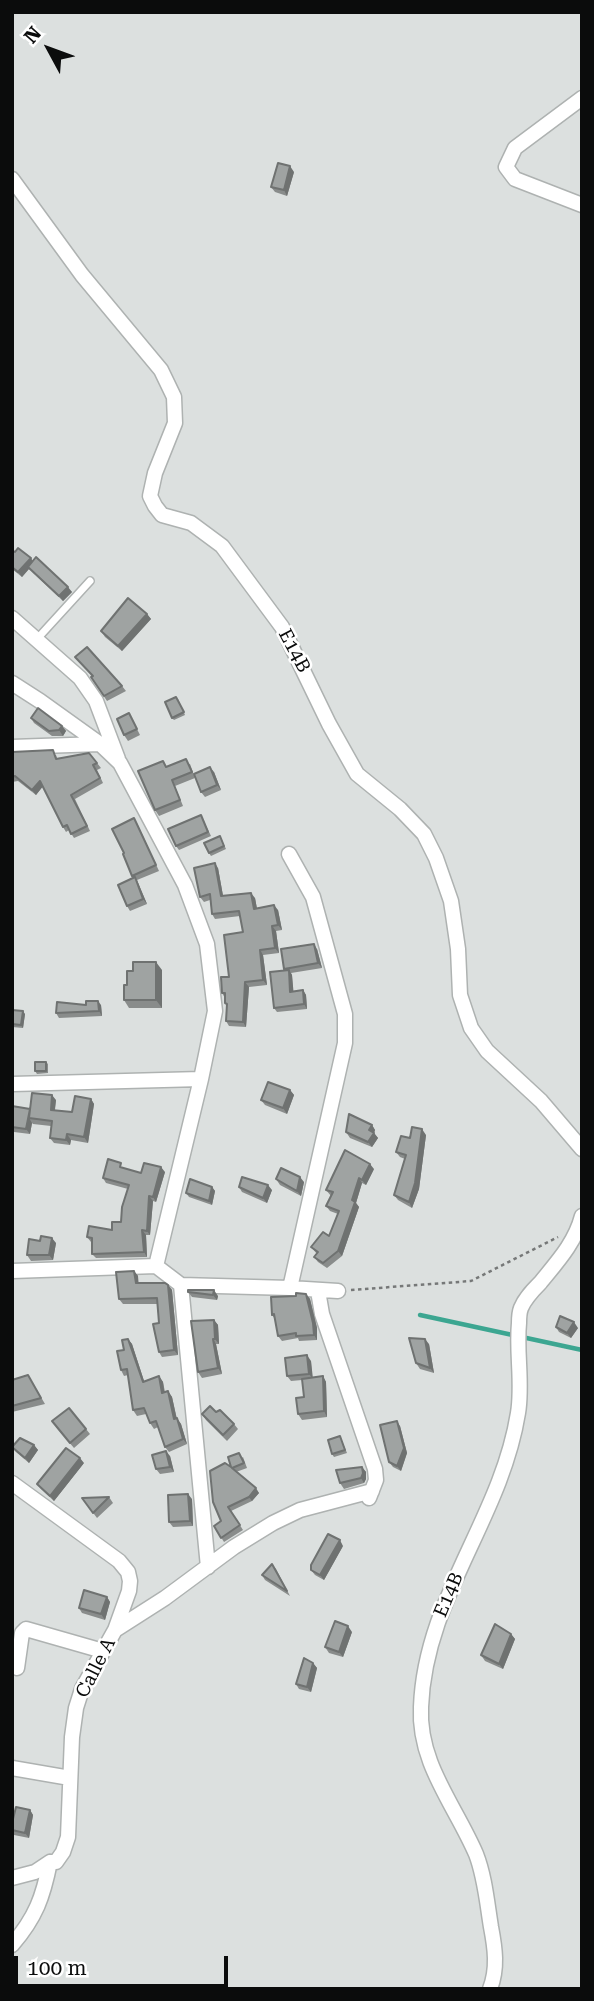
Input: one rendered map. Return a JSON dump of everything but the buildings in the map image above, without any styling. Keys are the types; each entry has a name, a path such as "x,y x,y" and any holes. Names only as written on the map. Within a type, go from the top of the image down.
{"street":[{"path":"582,98 515,148 506,167 515,179 582,205"},
{"name":"E14B","path":"12,179 82,275 160,370 174,397 176,424 155,473 150,496 155,506 162,514 191,523 222,546 282,627 357,774 400,809 424,834 436,858 451,901 458,948 460,995 471,1028 486,1051 541,1101 582,1149"},
{"path":"12,618 80,678 96,701 120,763 185,885 207,944 215,1011 156,1266"},
{"path":"12,683 100,744 120,763"},
{"path":"12,747 100,744"},
{"path":"289,854 313,897 345,1014 345,1043 290,1287"},
{"path":"12,1084 201,1079"},
{"name":"E14B","path":"490,1989 496,1975 495,1953 485,1891 476,1855 427,1757 420,1711 422,1680 432,1637 452,1584 500,1483 512,1445 521,1384 517,1341 520,1310 525,1300 559,1261 576,1235 580,1222"},
{"path":"12,1271 156,1266 181,1285 290,1287 338,1291"},
{"path":"181,1285 208,1567"},
{"path":"115,1630 263,1529 300,1510 371,1495 376,1480 375,1469 322,1314 318,1291"},
{"name":"Calle A","path":"12,1483 124,1566 130,1581 115,1630 82,1689 76,1708 68,1837 63,1852 55,1862 50,1861 35,1872 12,1878"},
{"path":"17,1668 22,1633 26,1629 103,1651"},
{"path":"12,1768 70,1778"},
{"path":"12,1945 32,1919 43,1895 50,1861"}],"lane":[{"path":"37,640 90,581"}],"path":[{"path":"338,1291 471,1281 580,1222"}],"waterway":[{"path":"420,1315 582,1350"}]}
